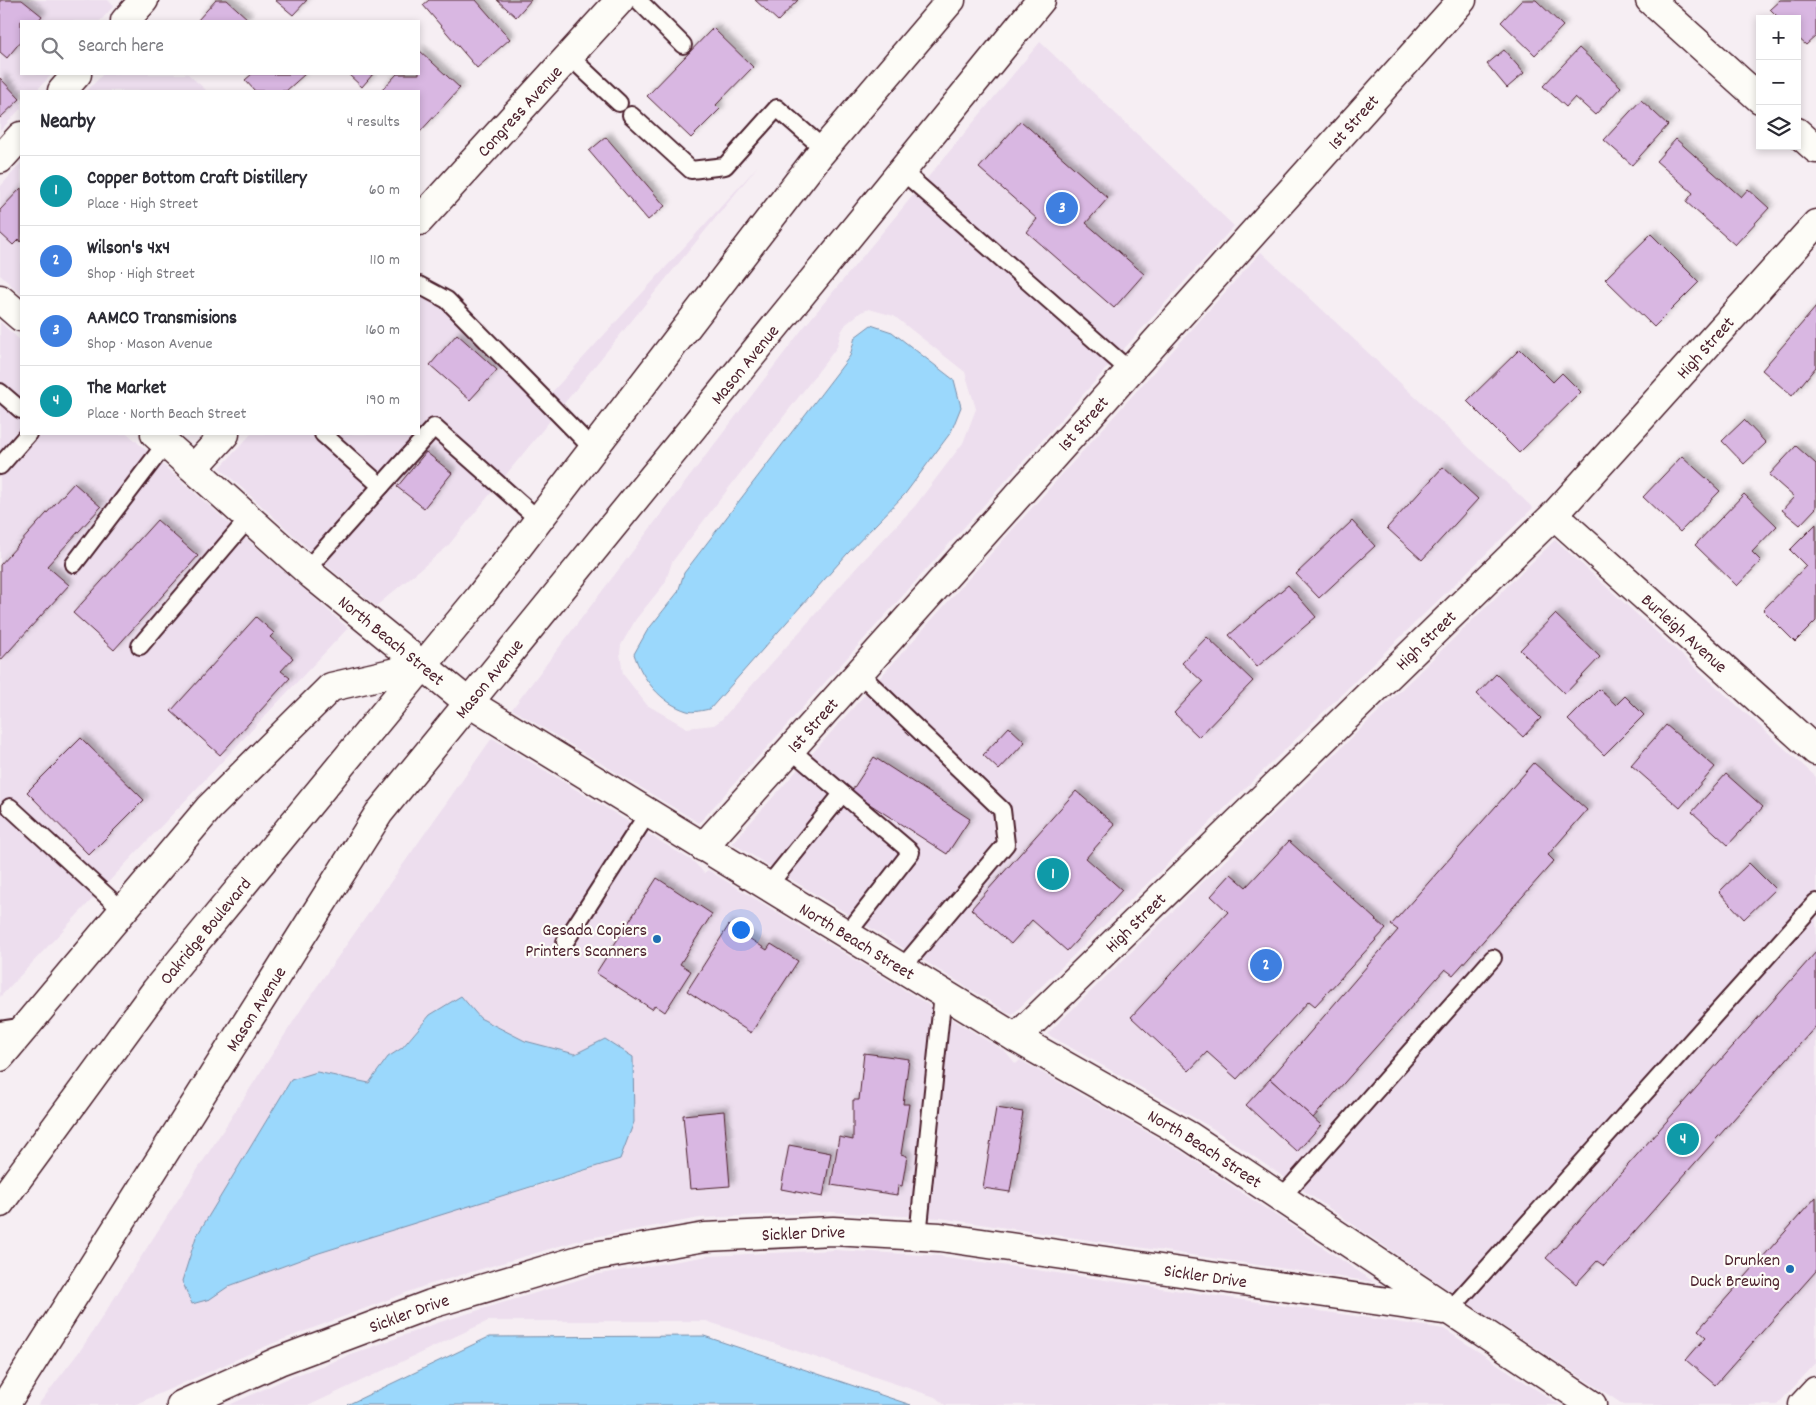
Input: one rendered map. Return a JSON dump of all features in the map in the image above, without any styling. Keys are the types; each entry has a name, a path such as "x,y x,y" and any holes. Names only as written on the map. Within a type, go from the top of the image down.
{"street":[{"path":"126,20 144,0"},
{"name":"Congress Avenue","path":"420,220 620,0"},
{"path":"0,1057 13,1028 65,978 210,808 331,687 422,666 539,520 824,149 951,0"},
{"name":"Mason Avenue","path":"5,1405 19,1379 379,813 1041,0"},
{"name":"1st Street","path":"704,847 1462,0"},
{"path":"1650,0 1756,95"},
{"path":"63,90 76,75"},
{"path":"1801,136 1816,149"},
{"path":"0,159 20,137"},
{"name":"High Street","path":"1016,1038 1554,515 1816,224"},
{"path":"0,299 20,316"},
{"path":"194,468 224,435"},
{"name":"North Beach Street","path":"160,439 306,570 469,703 1016,1038 1189,1136 1592,1405"},
{"name":"Burleigh Avenue","path":"1554,515 1816,751"},
{"name":"Oakridge Boulevard","path":"0,1203 156,990 422,666"},
{"name":"Sickler Drive","path":"181,1405 279,1361 431,1304 589,1257 705,1237 833,1231 918,1236 1449,1311"},
{"path":"1803,1405 1816,1391"}],"lane":[{"path":"638,0 683,45"},
{"path":"569,56 619,103"},
{"path":"630,115 691,170 725,166 777,108 824,149"},
{"path":"902,171 1130,371"},
{"path":"420,287 446,300 593,449"},
{"path":"0,392 20,409"},
{"path":"306,570 434,427 539,520"},
{"path":"0,466 27,435"},
{"path":"324,435 381,486"},
{"path":"74,564 160,439"},
{"path":"140,646 249,518"},
{"path":"859,673 1002,810 1006,844 902,968"},
{"path":"790,749 911,852 847,934"},
{"path":"768,886 842,794"},
{"path":"10,807 122,910"},
{"path":"565,942 648,813"},
{"path":"1449,1311 1816,902"},
{"path":"1281,1198 1493,958"},
{"path":"918,1236 943,993"}],"shaded area":[{"path":"0,0 108,0 114,6 101,20 20,20 20,75 51,75 37,90 20,90 20,109 0,131"},
{"path":"1040,42 1234,226 699,823 512,709 804,327","holes":["869,309 894,316 965,372 976,409 963,443 915,506 858,566 721,720 714,725 687,728 647,705 623,674 620,653 621,645 636,619 665,583 672,562 837,347 841,332 846,324 861,312"]},
{"path":"102,75 189,75 206,90 88,90"},
{"path":"20,164 20,293 0,275 0,187"},
{"path":"758,166 447,547 376,606 326,565 220,468 250,435 420,435 420,288 543,402"},
{"path":"1261,252 1533,508 1012,1015 732,843"},
{"path":"0,322 20,340 20,435 129,435 348,628 0,997"},
{"path":"1555,540 1816,777 1816,1363 1777,1405 1624,1405 1466,1302 1466,1295 1453,1293 1212,1128 1047,1034"},
{"path":"492,738 694,862 704,873 708,870 1006,1052 1016,1064 1020,1060 1182,1152 1374,1282 940,1218 831,1212 700,1218 583,1239 424,1286 271,1344 134,1405 38,1405 82,1348 304,1005","holes":["461,996 479,1018 525,1041 575,1054 605,1039 620,1159 552,1182 472,1204 319,1253 229,1286 317,1072 369,1083 388,1057 402,1048 430,1015"]},
{"path":"835,1250 940,1256 1444,1329 1560,1405 945,1405 935,1397 706,1321 488,1321 310,1405 229,1405 286,1379 437,1323 594,1275 708,1256"}],"water":[{"path":"871,325 892,332 954,380 961,407 951,432 905,494 847,554 710,709 689,712 678,707 661,696 647,681 634,654 647,631 678,592 684,573 850,356 855,337"},
{"path":"461,996 480,1018 525,1041 575,1054 605,1039 633,1057 634,1122 620,1159 319,1253 229,1286 210,1299 192,1304 182,1281 196,1237 291,1080 317,1072 369,1083 388,1057 402,1048 430,1015"},
{"path":"704,1336 911,1405 347,1405 489,1337"}],"building":[{"path":"0,0 22,0 42,16 39,20 20,20 20,42 7,58 0,52"},
{"path":"216,0 227,0 248,19 247,20 198,20"},
{"path":"275,0 307,0 293,15"},
{"path":"429,0 476,0 510,39 477,68 423,5"},
{"path":"497,0 531,0 516,17"},
{"path":"755,0 798,0 778,21"},
{"path":"1522,0 1536,0 1563,26 1535,55 1501,22"},
{"path":"1780,0 1816,0 1816,36 1806,45 1801,41 1801,15 1776,15 1770,9"},
{"path":"713,28 753,67 716,105 720,109 691,138 647,96"},
{"path":"1579,48 1621,87 1595,115 1575,97 1566,107 1543,86"},
{"path":"1504,50 1524,73 1507,88 1487,64"},
{"path":"420,51 460,88 420,132 420,90 382,90 396,75 420,75"},
{"path":"251,75 304,75 287,90 254,90 245,80"},
{"path":"349,75 372,75 362,87"},
{"path":"0,78 20,99 0,118"},
{"path":"1641,100 1668,125 1632,165 1604,140"},
{"path":"1021,121 1108,198 1086,223 1144,274 1114,308 1027,232 1037,219 979,168"},
{"path":"606,137 665,206 648,220 589,151"},
{"path":"1676,139 1741,197 1748,189 1769,208 1735,245 1686,202 1693,193 1656,161"},
{"path":"20,189 20,240 19,239 13,245 0,233 0,210"},
{"path":"1651,234 1699,282 1654,327 1605,279"},
{"path":"1816,307 1816,367 1792,396 1762,370"},
{"path":"457,334 497,370 470,400 430,365"},
{"path":"1520,349 1553,382 1562,373 1581,392 1519,453 1467,401"},
{"path":"1744,420 1766,443 1744,464 1722,441"},
{"path":"1796,446 1816,464 1816,508 1800,525 1782,510 1794,497 1769,475"},
{"path":"426,452 452,473 424,508 397,487"},
{"path":"1682,456 1720,491 1680,532 1643,497"},
{"path":"1443,467 1478,499 1422,560 1387,528"},
{"path":"74,483 101,507 47,566 69,585 0,661 0,565"},
{"path":"1744,494 1777,526 1752,552 1761,561 1737,586 1695,545"},
{"path":"157,520 198,556 114,650 73,613"},
{"path":"1352,521 1375,546 1319,598 1296,574"},
{"path":"1816,524 1816,621 1795,642 1763,610 1806,566 1790,550"},
{"path":"1288,585 1316,617 1257,667 1229,635"},
{"path":"1555,614 1600,657 1565,694 1520,650"},
{"path":"256,617 274,633 270,637 293,658 281,671 290,678 220,755 171,711"},
{"path":"1207,637 1253,681 1199,737 1174,713 1203,682 1182,663"},
{"path":"1496,674 1541,718 1523,737 1477,694"},
{"path":"1599,689 1616,705 1625,696 1644,715 1604,755 1568,720"},
{"path":"1666,725 1715,767 1680,808 1631,765"},
{"path":"1009,727 1025,742 999,770 983,755"},
{"path":"81,738 144,800 89,855 27,792"},
{"path":"874,757 970,819 947,854 851,792"},
{"path":"1534,763 1587,810 1548,855 1554,861 1453,975 1445,969 1313,1118 1270,1079 1398,930 1391,925"},
{"path":"1726,774 1763,807 1728,845 1692,812"},
{"path":"1076,791 1115,825 1086,858 1122,890 1067,951 1032,920 1011,944 971,909"},
{"path":"1289,841 1386,929 1315,1006 1309,1001 1237,1079 1207,1052 1189,1071 1131,1017 1228,912 1211,896 1231,874 1246,887"},
{"path":"1749,863 1775,889 1744,919 1719,892"},
{"name":"Gesada Copiers Printers Scanners","path":"657,878 712,914 680,964 691,971 665,1012 655,1005 652,1009 596,973"},
{"path":"729,925 767,950 771,944 798,961 751,1033 687,991"},
{"path":"1816,952 1816,1026 1604,1266 1597,1261 1576,1284 1546,1258"},
{"path":"864,1053 909,1059 903,1104 909,1104 901,1154 907,1156 902,1186 898,1185 897,1195 831,1185 839,1137 853,1140 853,1100 859,1100"},
{"path":"1270,1079 1321,1125 1297,1152 1246,1105"},
{"path":"996,1108 1023,1112 1010,1192 983,1188"},
{"path":"724,1111 730,1186 690,1189 683,1115"},
{"path":"789,1145 831,1153 823,1197 781,1189"},
{"path":"1816,1197 1816,1271 1715,1385 1686,1360 1706,1337 1698,1330"}],"place":[{"name":"AAMCO Transmisions","path":"1062,208"},
{"name":"Copper Bottom Craft Distillery","path":"1053,874"},
{"name":"Gesada Copiers Printers Scanners","path":"657,939"},
{"name":"Wilson's 4x4","path":"1266,965"},
{"name":"The Market","path":"1683,1139"},
{"name":"Drunken Duck Brewing","path":"1790,1269"}]}
